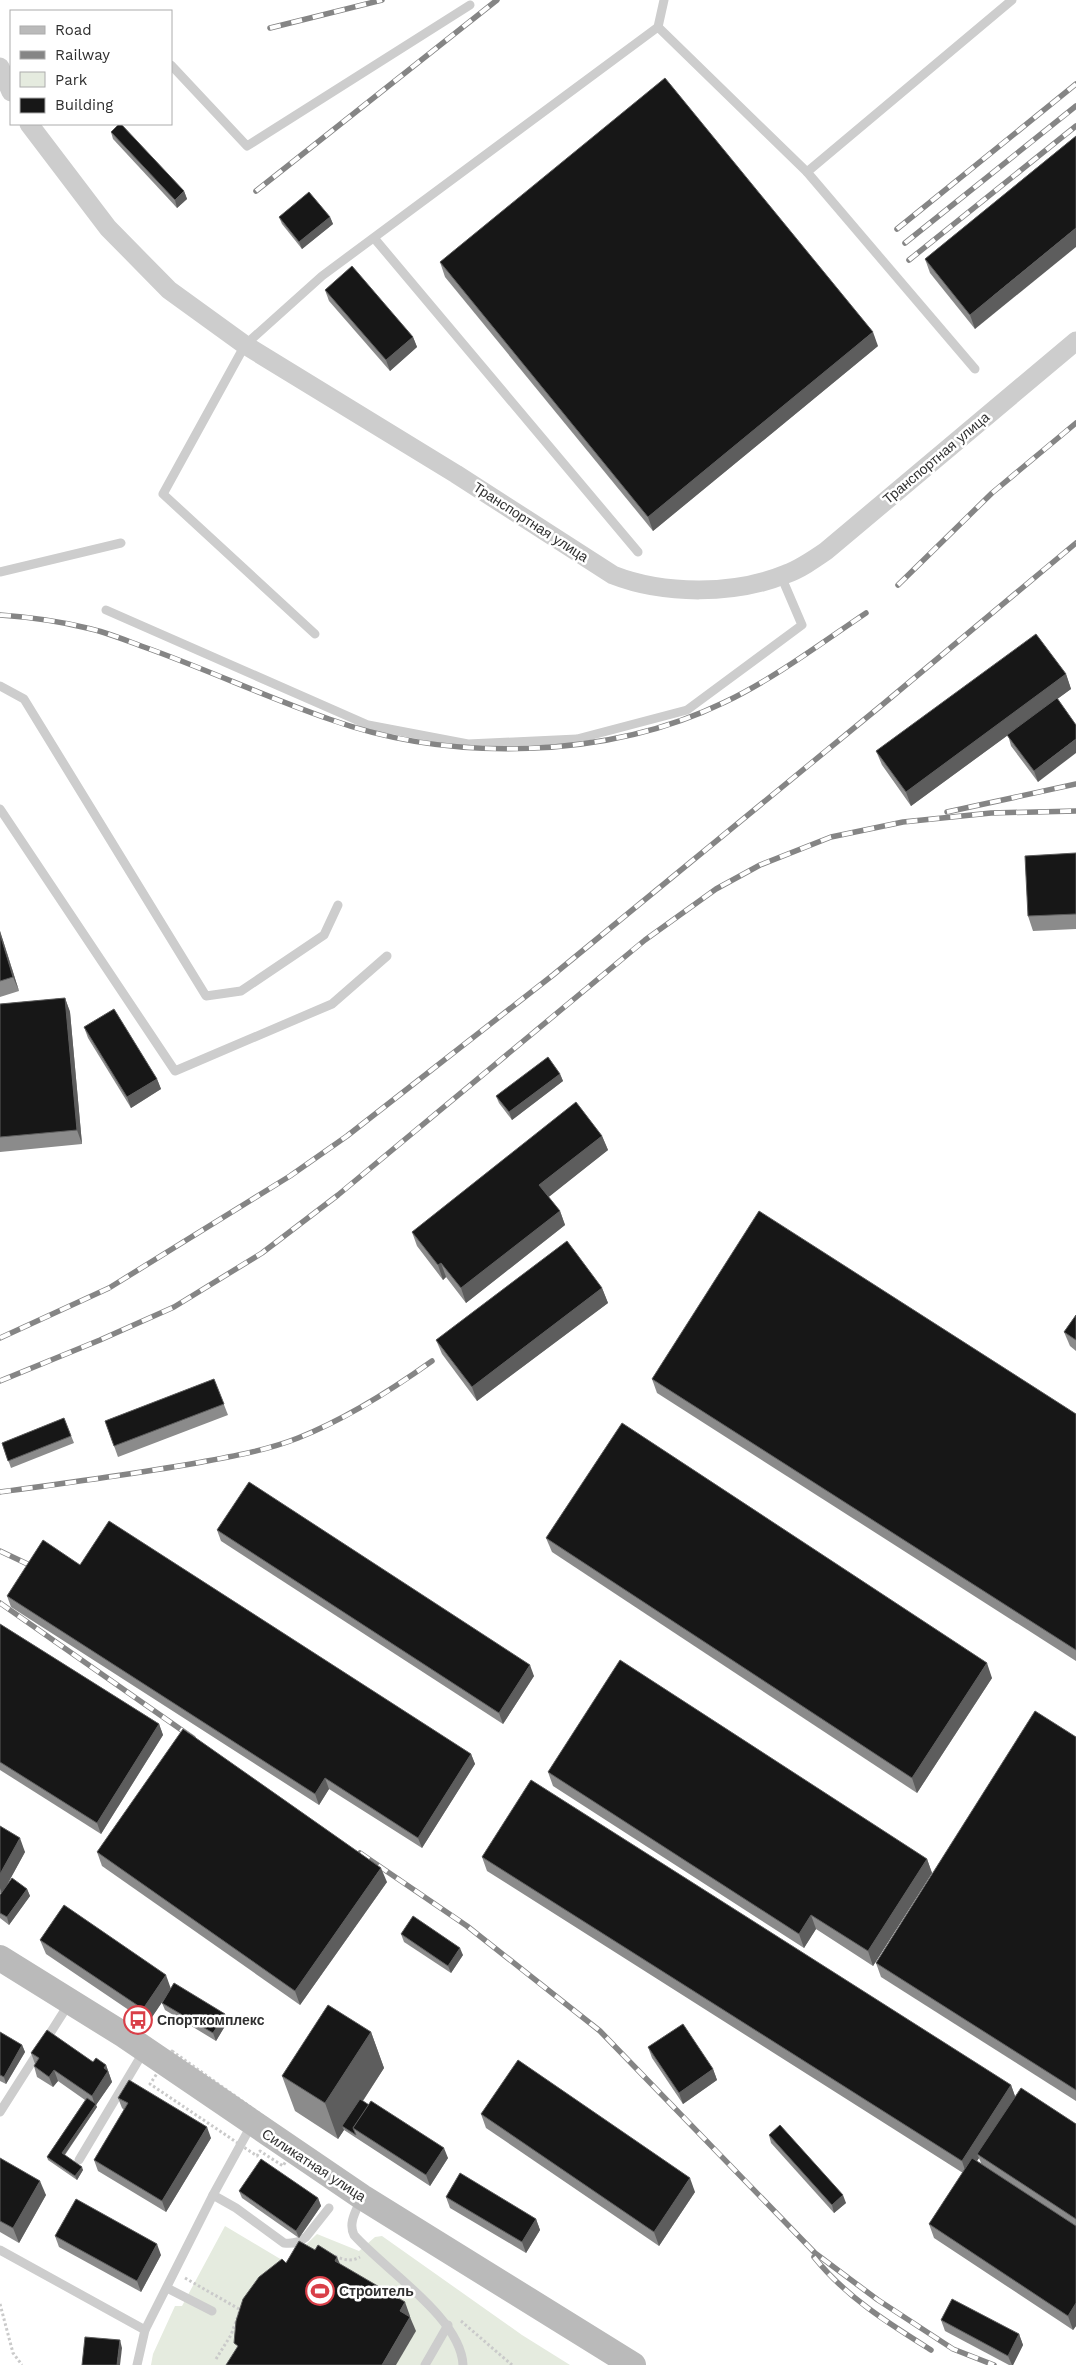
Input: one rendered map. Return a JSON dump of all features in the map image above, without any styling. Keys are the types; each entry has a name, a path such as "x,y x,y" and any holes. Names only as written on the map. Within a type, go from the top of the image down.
{"street":[{"name":"Транспортная улица","path":"30,125 108,228 169,290 245,345 456,474 613,575 637,584 663,589 686,590 745,585 781,576 805,565 826,551 1076,341"},
{"name":"Силикатная улица","path":"0,1958 145,2050 362,2197 634,2365"}],"lane":[{"path":"315,634 163,494 245,345 322,276 658,27 664,0"},
{"path":"807,172 1012,0"},
{"path":"172,66 247,146 470,5"},
{"path":"658,27 807,172 975,369"},
{"path":"374,238 638,552"},
{"path":"0,572 120,543"},
{"path":"106,610 368,725 468,744 567,740 687,710 802,625 781,576"},
{"path":"0,686 24,699 206,996 241,991 324,935 338,905"},
{"path":"0,809 175,1071 332,1004 387,956"},
{"path":"0,2112 70,2002"},
{"path":"79,2160 145,2050"},
{"path":"137,2365 145,2330 213,2195 252,2124"},
{"path":"213,2195 236,2208 284,2243 301,2241 329,2208"},
{"path":"362,2197 351,2228 354,2235 369,2252 448,2325 458,2342 463,2365"},
{"path":"0,2250 145,2330"},
{"path":"167,2288 212,2311"},
{"path":"425,2365 448,2325"}],"path":[{"path":"328,2254 346,2260 355,2260 369,2252"},
{"path":"174,2273 239,2309"},
{"path":"216,2358 231,2336 239,2309 244,2302"},
{"path":"0,2304 14,2353 22,2365"},
{"path":"457,2318 512,2365"}],"green space":[{"name":"Строитель","path":"225,2226 287,2263 317,2234 359,2251 375,2237 382,2236 522,2335 570,2365 151,2365 153,2354 175,2306 182,2306"}],"building":[{"path":"665,78 873,332 648,517 440,262"},
{"path":"118,125 122,125 184,191 175,200 111,132"},
{"path":"1076,136 1076,228 970,315 925,259"},
{"path":"309,192 330,217 299,242 279,217"},
{"path":"352,266 413,337 386,360 325,290"},
{"path":"1036,634 1066,674 906,792 876,751"},
{"path":"1057,698 1076,725 1076,739 1034,771 1007,735"},
{"path":"1076,853 1076,914 1028,916 1025,856"},
{"path":"0,934 13,977 0,981"},
{"path":"65,998 77,1130 0,1137 0,1004"},
{"path":"114,1009 157,1079 127,1097 84,1027"},
{"path":"548,1057 560,1074 509,1112 496,1096"},
{"path":"576,1102 602,1136 539,1185 560,1211 461,1288 441,1263 438,1265 412,1232"},
{"path":"759,1211 1076,1414 1076,1650 652,1379"},
{"path":"567,1241 602,1288 472,1387 436,1340"},
{"path":"1076,1315 1076,1340 1064,1332"},
{"path":"214,1379 224,1404 114,1446 105,1421"},
{"path":"64,1418 71,1436 8,1461 2,1443"},
{"path":"622,1423 987,1663 912,1778 546,1538"},
{"path":"249,1482 530,1665 499,1713 217,1530"},
{"path":"109,1521 471,1754 418,1838 325,1778 315,1794 7,1596 43,1540 80,1565"},
{"path":"0,1624 159,1724 97,1823 0,1762"},
{"path":"620,1660 927,1859 868,1951 811,1915 799,1934 548,1772"},
{"path":"1035,1711 1076,1737 1076,2090 876,1963"},
{"path":"183,1729 381,1868 295,1991 97,1852"},
{"path":"531,1780 1011,2085 962,2161 482,1857"},
{"path":"0,1826 20,1838 0,1874"},
{"path":"12,1878 27,1889 7,1917 0,1913 0,1895"},
{"path":"64,1905 166,1975 143,2009 40,1940"},
{"path":"413,1916 460,1948 448,1966 401,1934"},
{"path":"174,1983 225,2014 213,2033 162,2003"},
{"path":"328,2005 371,2032 325,2103 282,2076"},
{"path":"683,2024 713,2069 679,2093 648,2047"},
{"path":"47,2030 93,2062 96,2058 106,2065 104,2068 108,2071 92,2096 54,2070 49,2077 34,2066 39,2058 31,2053"},
{"path":"0,2032 22,2045 4,2077 0,2075"},
{"path":"518,2060 690,2178 654,2232 481,2114"},
{"path":"129,2080 207,2127 162,2201 94,2160 128,2103 118,2098"},
{"path":"1021,2088 1076,2124 1076,2219 977,2154"},
{"path":"87,2098 96,2104 62,2153 82,2167 75,2176 47,2157"},
{"path":"360,2099 369,2105 353,2128 356,2135 342,2126"},
{"path":"371,2101 444,2148 426,2175 353,2128"},
{"path":"780,2125 843,2195 832,2205 769,2135"},
{"path":"0,2158 40,2181 13,2228 0,2221"},
{"path":"972,2158 1076,2226 1076,2303 1068,2316 929,2224"},
{"path":"261,2159 318,2198 296,2231 239,2191"},
{"path":"460,2173 536,2219 522,2242 446,2197"},
{"path":"76,2199 157,2244 137,2281 55,2236"},
{"path":"299,2241 315,2250 318,2245 337,2257 335,2261 405,2302 400,2311 410,2317 382,2365 226,2365 238,2346 234,2343 236,2321 243,2299 259,2277 282,2259 286,2263"},
{"path":"952,2299 1019,2334 1008,2356 941,2320"},
{"path":"85,2337 120,2340 117,2365 82,2365"}],"railway":[{"path":"270,28 382,0"},
{"path":"256,191 497,0"},
{"path":"897,229 1076,84"},
{"path":"905,243 1076,106"},
{"path":"909,260 1076,126"},
{"path":"898,585 992,493 1076,423"},
{"path":"0,1338 109,1288 290,1176 347,1136 553,975 1076,543"},
{"path":"0,615 54,621 116,636 329,719 376,733 426,743 477,748 529,748 580,744 631,735 679,721 744,693 866,613"},
{"path":"947,812 1076,784"},
{"path":"0,1381 174,1307 262,1253 338,1195 645,940 716,889 760,865 831,837 903,822 991,813 1076,811"},
{"path":"0,1492 177,1466 239,1455 275,1446 298,1438 350,1413 384,1394 432,1361"},
{"path":"0,1551 36,1568"},
{"path":"0,1603 193,1738"},
{"path":"360,1853 467,1926 600,2031 815,2253 878,2300 953,2349 994,2365"},
{"path":"814,2257 854,2297 931,2350"}],"place":[{"name":"Спорткомплекс","path":"138,2020"},
{"name":"Строитель","path":"320,2291"}]}
